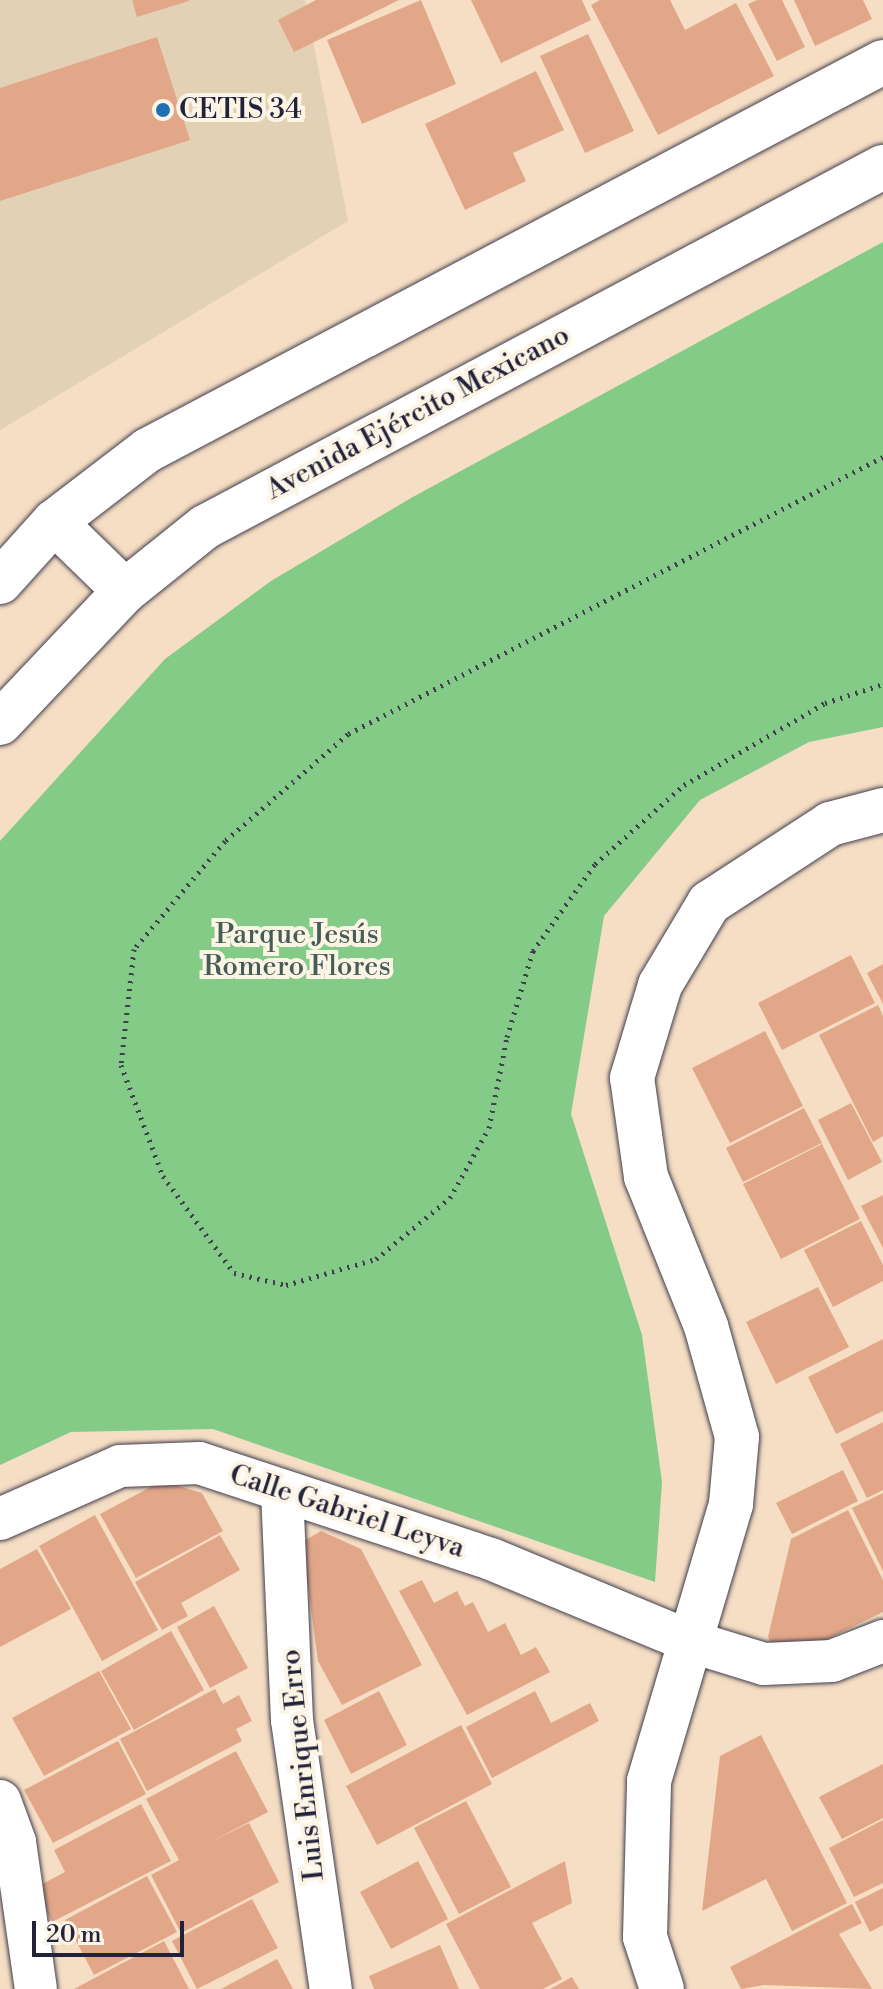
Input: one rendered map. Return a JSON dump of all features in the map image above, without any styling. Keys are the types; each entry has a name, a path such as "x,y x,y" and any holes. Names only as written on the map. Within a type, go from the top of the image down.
{"street":[{"path":"0,582 54,522 148,450 883,62"},
{"name":"Avenida Ejército Mexicano","path":"0,723 125,591 205,527 883,167"},
{"path":"54,522 125,591"},
{"path":"662,1989 645,1937 649,1781 731,1504 737,1437 706,1326 646,1177 632,1078 660,985 709,903 830,824 883,810"},
{"name":"Calle Gabriel Leyva","path":"0,1519 120,1466 199,1463 491,1559 689,1641 764,1664 832,1661 883,1641"},
{"name":"Luis Enrique Erro","path":"282,1491 292,1720 331,1989"},
{"path":"0,1801 36,1989"}],"path":[{"path":"883,457 348,734 225,841 134,949 121,1065 163,1176 234,1273 286,1285 376,1259 450,1198 489,1128 507,1037 533,951 595,864 684,785 825,703 883,684"}],"shaded area":[{"name":"CETIS 34","path":"0,0 305,0 348,221 0,430"}],"green space":[{"name":"Parque Jesús Romero Flores","path":"883,242 883,727 809,742 700,800 604,916 571,1114 642,1335 662,1482 655,1582 213,1429 71,1432 0,1465 0,841 165,659 271,581 411,498"}],"building":[{"path":"132,0 189,0 189,1 137,17"},
{"path":"316,0 399,0 294,52 278,20"},
{"path":"421,0 456,84 362,124 327,40"},
{"path":"471,0 582,0 591,20 501,63"},
{"path":"600,0 670,0 685,30 736,3 774,76 658,135 591,5"},
{"path":"757,0 782,0 805,47 777,61 748,4"},
{"path":"794,0 863,0 872,19 815,46"},
{"path":"588,34 634,131 585,153 540,56"},
{"path":"157,37 190,140 0,201 0,88"},
{"path":"536,71 564,130 513,153 526,181 465,210 425,124"},
{"path":"851,955 875,1003 782,1050 758,1003"},
{"path":"883,964 883,1004 867,973"},
{"path":"878,1005 883,1016 883,1136 873,1142 819,1035"},
{"path":"765,1031 803,1106 730,1143 692,1068"},
{"path":"851,1103 882,1162 848,1180 818,1120"},
{"path":"804,1108 822,1143 743,1182 726,1148"},
{"path":"822,1144 860,1219 781,1259 743,1184"},
{"path":"883,1195 883,1248 861,1206"},
{"path":"861,1221 883,1265 883,1281 833,1307 804,1250"},
{"path":"818,1287 849,1347 776,1384 746,1322"},
{"path":"883,1339 883,1411 836,1434 808,1377"},
{"path":"883,1422 883,1490 867,1498 840,1444"},
{"path":"843,1470 858,1501 792,1534 776,1503"},
{"path":"162,1481 202,1493 223,1531 136,1578 100,1514"},
{"path":"883,1493 883,1571 852,1508"},
{"path":"848,1510 883,1580 883,1612 792,1656 777,1653 768,1637 791,1539"},
{"path":"95,1515 158,1630 102,1661 39,1546"},
{"path":"321,1531 361,1549 422,1665 342,1705 318,1661 302,1542"},
{"path":"220,1535 240,1570 181,1603 188,1616 162,1630 135,1582"},
{"path":"37,1549 71,1609 0,1647 0,1569"},
{"path":"422,1580 434,1603 457,1591 465,1606 473,1602 488,1632 505,1623 521,1655 536,1647 550,1672 467,1715 399,1591"},
{"path":"214,1606 248,1668 210,1688 177,1627"},
{"path":"171,1631 204,1690 134,1730 101,1671"},
{"path":"99,1671 131,1729 44,1776 12,1718"},
{"path":"215,1689 223,1704 239,1695 252,1721 236,1729 242,1741 147,1791 120,1739"},
{"path":"379,1691 407,1745 351,1774 324,1720"},
{"path":"535,1691 551,1723 590,1703 599,1721 492,1778 466,1727"},
{"path":"461,1725 492,1784 377,1845 346,1786"},
{"path":"761,1735 847,1903 792,1931 766,1879 702,1911 720,1756"},
{"path":"118,1741 146,1794 53,1843 24,1790"},
{"path":"236,1751 268,1812 209,1843 249,1823 279,1882 181,1933 151,1875 179,1860 146,1799"},
{"path":"883,1764 883,1818 842,1839 819,1797"},
{"path":"466,1801 511,1887 459,1914 414,1828"},
{"path":"141,1804 171,1861 52,1922 35,1888 65,1872 54,1850"},
{"path":"883,1820 883,1883 854,1897 829,1848"},
{"path":"418,1861 448,1919 391,1949 360,1892"},
{"path":"565,1861 572,1903 532,1923 562,1979 543,1989 480,1989 446,1924"},
{"path":"147,1876 177,1932 94,1975 65,1920"},
{"path":"883,1888 883,1925 870,1932 855,1902"},
{"path":"252,1899 278,1948 197,1989 172,1941"},
{"path":"852,1904 862,1923 839,1934 872,1989 764,1985 741,1989 730,1967"},
{"path":"164,1941 189,1989 74,1989"},
{"path":"440,1945 459,1989 374,1989 369,1976"},
{"path":"277,1959 293,1989 221,1989"},
{"path":"572,1977 579,1989 550,1989"}],"place":[{"name":"CETIS 34","path":"163,110"}]}
